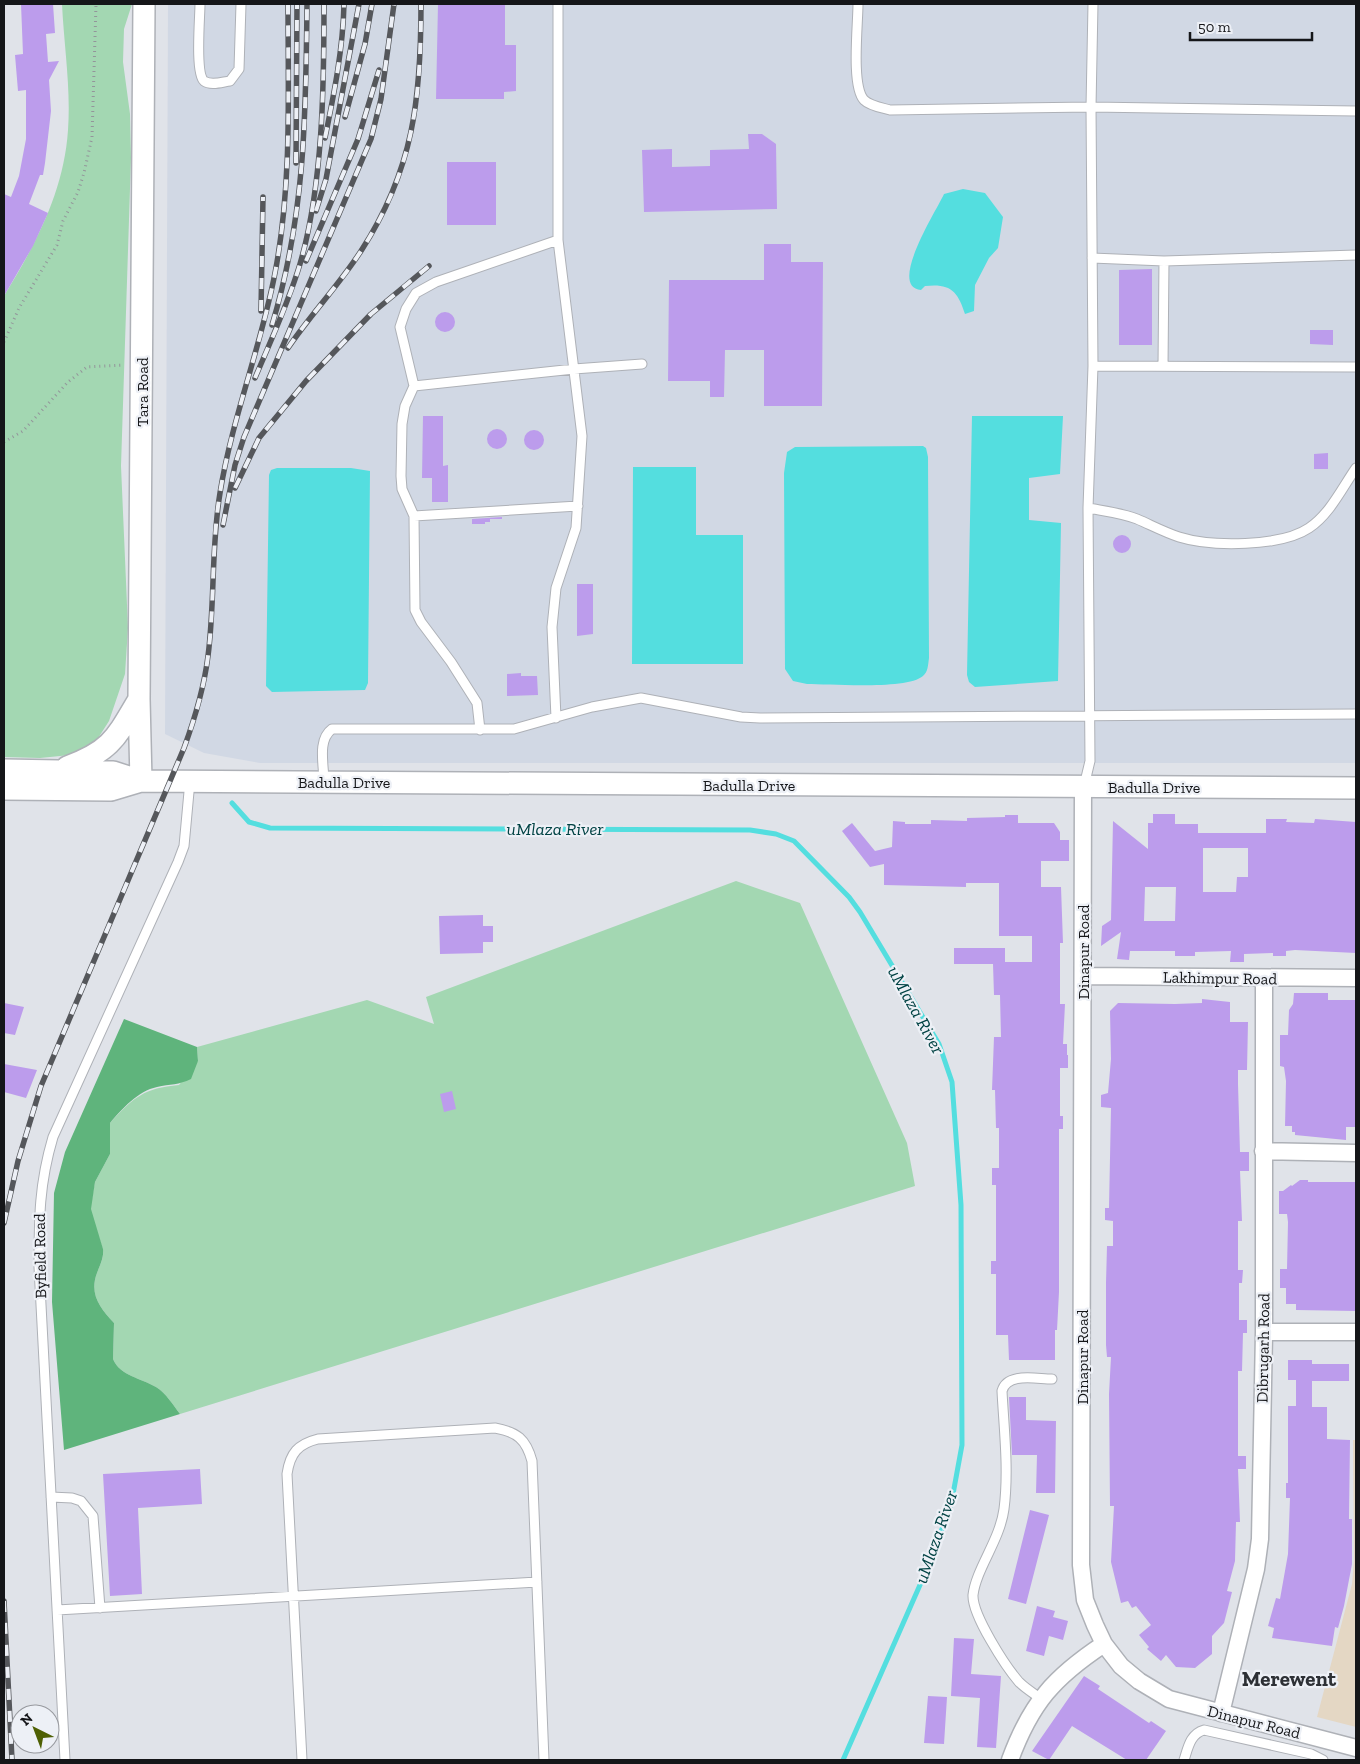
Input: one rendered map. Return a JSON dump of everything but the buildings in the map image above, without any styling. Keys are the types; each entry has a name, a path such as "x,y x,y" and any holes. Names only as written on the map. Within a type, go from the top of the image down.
{"street":[{"name":"Tara Road","path":"141,780 139,699 144,4"},
{"path":"60,770 100,753 113,741 139,699"},
{"path":"4,770 113,772 141,780"},
{"path":"4,789 111,790 141,780"},
{"name":"Badulla Drive","path":"141,780 1356,788"},
{"name":"Dinapur Road","path":"1084,786 1081,1565 1085,1600 1104,1644 1121,1666 1139,1681 1169,1699 1351,1752"},
{"name":"Lakhimpur Road","path":"1083,976 1264,979 1356,978"},
{"name":"Dibrugarh Road","path":"1221,1713 1256,1569 1260,1539 1264,1332 1264,979"},
{"path":"1263,1151 1356,1153"},
{"path":"1264,1332 1356,1332"},
{"path":"1010,1760 1018,1740 1040,1698 1076,1662 1104,1644"}],"lane":[{"path":"200,4 199,71 204,81 212,84 230,81 239,69 241,4"},
{"path":"556,718 552,627 556,588 576,528 582,436 558,240 558,4"},
{"path":"858,4 857,85 864,101 890,110 1091,108 1356,112"},
{"path":"1084,786 1090,761 1091,716 1088,508 1093,366 1091,108 1093,4"},
{"path":"480,730 476,703 451,662 421,622 415,610 414,516 402,490 401,476 402,424 405,406 414,386 400,327 406,309 416,293 436,282 558,240"},
{"path":"1092,258 1164,261 1356,255"},
{"path":"1162,366 1164,261"},
{"path":"414,386 574,369 642,364"},
{"path":"1093,366 1356,367"},
{"path":"1088,508 1136,518 1180,537 1210,542 1276,540 1294,537 1311,527 1327,510 1356,468"},
{"path":"414,516 578,506"},
{"path":"324,782 324,737 332,729 514,729 592,707 640,698 733,716 760,718 1227,717 1356,714"},
{"name":"Byfield Road","path":"65,1760 39,1267 39,1200 43,1169 53,1137 181,854 186,830 190,780"},
{"path":"1040,1698 1018,1680 1005,1660 977,1614 973,1594 998,1535 1004,1508 1006,1465 1002,1391 1004,1384 1010,1379 1052,1379"},
{"path":"302,1760 287,1474 289,1460 295,1450 305,1442 328,1438 495,1428 511,1431 522,1437 528,1447 532,1461 544,1760"},
{"path":"51,1497 72,1498 82,1501 93,1516 100,1608"},
{"path":"57,1610 537,1582"},
{"path":"1184,1760 1189,1745 1197,1732 1216,1732 1311,1754 1323,1760"}],"path":[{"path":"4,342 19,308 57,245 63,222 78,192 84,173 92,137 96,4"},
{"path":"4,442 23,431 68,382 87,367 142,363"}],"shaded area":[{"path":"168,4 1356,4 1356,763 260,763 204,753 165,734"},
{"path":"1353,1440 1356,1440 1356,1727 1317,1717 1352,1584 1354,1560"}],"green space":[{"path":"62,4 132,4 124,29 123,62 130,114 131,158 121,466 128,628 125,674 109,721 93,746 70,755 40,758 4,757 4,296 37,237 61,175 69,114"},
{"path":"736,881 800,903 907,1143 915,1186 180,1414 160,1390 126,1373 116,1365 113,1359 114,1323 100,1306 94,1288 97,1273 102,1262 103,1250 90,1209 95,1182 110,1154 110,1123 140,1095 167,1086 179,1085 198,1061 197,1047 367,1000 434,1024 426,997"},
{"path":"124,1019 197,1047 198,1061 191,1079 143,1092 110,1123 110,1154 95,1182 91,1209 103,1249 94,1288 100,1306 114,1323 113,1359 116,1365 126,1373 160,1390 180,1414 64,1450 52,1302 54,1193 65,1152"}],"water":[{"path":"963,189 985,193 1003,217 998,248 989,258 975,285 974,311 965,314 956,294 952,290 947,287 934,285 925,286 921,290 912,286 909,276 911,263 917,247 944,194"},
{"path":"972,416 1063,416 1060,474 1029,478 1029,520 1061,523 1058,681 975,687 969,682 967,675"},
{"path":"923,446 926,448 928,457 929,658 926,672 923,676 914,680 885,685 807,684 793,681 785,669 784,473 787,452 795,447"},
{"path":"633,467 696,467 696,535 743,535 743,664 632,664"},
{"path":"277,468 351,468 370,471 368,683 365,690 272,692 266,686 269,475 271,470"}],"waterway":[{"name":"uMlaza River","path":"232,803 249,822 270,828 750,830 776,834 794,841 849,897 860,912 939,1044 952,1082 961,1205 962,1445 951,1505 927,1569 843,1760"}],"railway":[{"path":"4,1223 18,1161 41,1086 184,748 202,691 212,615 215,534 220,493 232,437 269,301 280,240 287,173 288,4"},
{"path":"296,163 297,4"},
{"path":"272,325 291,245 302,166 306,86 307,4"},
{"path":"255,378 290,293 308,234 321,135 324,4"},
{"path":"325,138 340,55 344,4"},
{"path":"316,211 326,179 359,4"},
{"path":"345,117 365,44 372,4"},
{"path":"223,525 235,465 244,437 371,139 381,99 394,4"},
{"path":"288,348 361,251 379,221 393,191 411,132 416,102 421,38 421,4"},
{"path":"306,261 358,139 379,70"},
{"path":"261,311 263,197"},
{"path":"235,488 259,438 306,381 371,314 429,266"},
{"path":"4,1601 12,1760"}],"district":[{"name":"Merewent","path":"1289,1678"}]}
